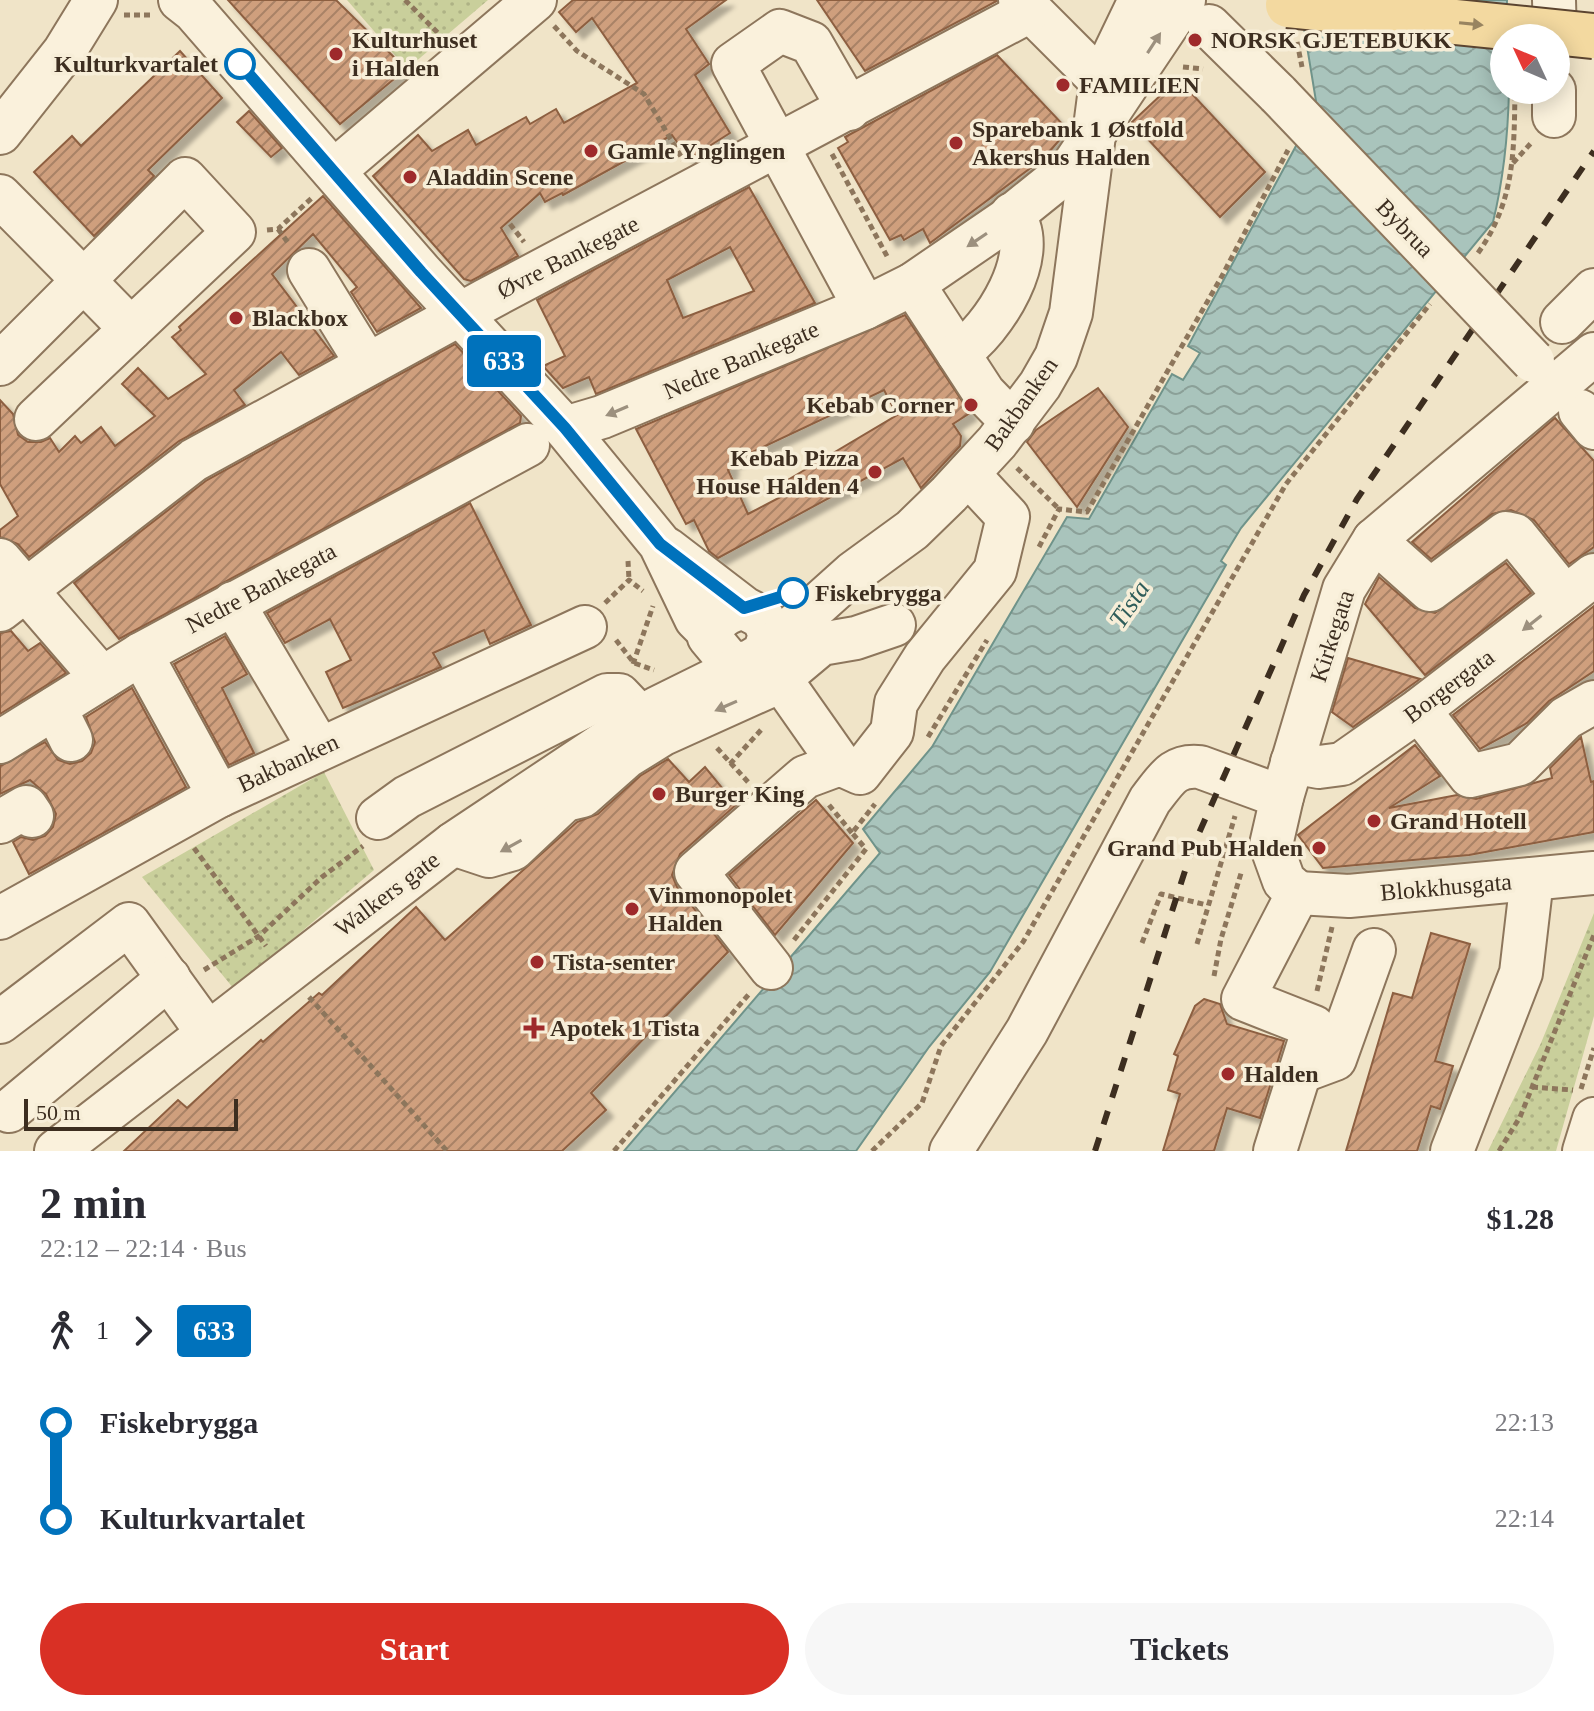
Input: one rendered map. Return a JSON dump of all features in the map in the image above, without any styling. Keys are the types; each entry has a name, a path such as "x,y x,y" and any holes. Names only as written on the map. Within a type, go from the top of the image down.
{"main road":[{"path":"1288,5 1594,36"}],"street":[{"name":"Bakbanken","path":"674,684 755,659 853,573 912,530 1013,423 1056,357 1071,313 1097,132 1101,81 1140,0"},
{"path":"1554,0 1555,24"},
{"name":"Øvre Bankegate","path":"9,586 194,460 367,364 849,109 1024,6 1101,81"},
{"path":"185,8 326,182 462,314 565,428 660,544 696,619 729,661 755,659 770,635 763,618 660,544"},
{"path":"326,182 540,8"},
{"path":"0,133 64,52 106,11"},
{"name":"Bakbanken","path":"1097,132 1196,13"},
{"name":"Bybrua","path":"1196,13 1278,94 1538,366"},
{"path":"849,109 811,43 780,31 733,64 865,308"},
{"name":"Nedre Bankegate","path":"565,428 602,417 865,308 901,272 1012,214 1072,167 1097,132"},
{"path":"0,364 185,179 234,232 36,419"},
{"path":"0,196 131,329"},
{"path":"958,353 975,338 1006,297 1020,266 1021,225 1012,214"},
{"path":"309,270 367,364"},
{"path":"901,272 996,409 1013,423"},
{"name":"Kirkegata","path":"1298,893 1284,881 1271,845 1273,781 1344,589 1374,540 1545,392 1594,354"},
{"name":"Nedre Bankegata","path":"0,742 63,724 102,678 141,654 528,445"},
{"path":"792,697 840,764 860,773 892,732 896,703 925,657 995,571 1008,517 968,474"},
{"path":"1374,540 1430,590 1506,533 1515,535 1580,586"},
{"name":"Bakbanken","path":"745,608 853,573"},
{"path":"853,573 894,625 925,657"},
{"path":"9,586 102,678"},
{"name":"Borgergata","path":"951,1151 1027,1031 1150,800 1172,772 1186,766 1200,767 1273,781 1319,767 1342,764 1419,710 1580,586"},
{"path":"233,603 319,748"},
{"path":"674,684 730,610 745,608"},
{"path":"453,844 489,856 513,849 565,800 582,796 626,757 663,734 772,685 821,644 856,638 894,625"},
{"name":"Bakbanken","path":"0,918 219,796 585,627"},
{"path":"141,654 192,715 219,796"},
{"name":"Walkers gate","path":"56,1151 187,1003 453,844 641,718 674,684"},
{"path":"378,818 407,797 607,695 619,695 641,718"},
{"path":"1419,710 1470,776 1520,764 1566,718 1594,702"},
{"path":"507,746 511,772 525,794"},
{"path":"771,968 696,872 805,777 840,764"},
{"name":"Blokkhusgata","path":"1298,893 1349,896 1594,873"},
{"path":"1452,1151 1521,973 1532,879"},
{"path":"1275,1151 1314,1027 1243,999 1298,893"},
{"path":"0,1022 129,924 187,1003 4,1105 39,1151"},
{"path":"1300,1072 1335,1059 1374,950"},
{"path":"1584,1104 1584,1151"}],"path":[{"path":"405,0 449,43"},
{"path":"106,11 151,15 185,8"},
{"path":"540,8 577,51 644,94 701,188"},
{"path":"1474,258 1497,227 1513,163 1515,104"},
{"path":"831,153 901,272"},
{"path":"234,232 278,229 326,182"},
{"path":"872,1151 922,1103 941,1046 1023,942 1286,484 1429,305"},
{"path":"1015,467 1059,509"},
{"path":"647,594 629,580 585,627 613,637 634,663 674,684"},
{"path":"607,695 634,663 655,600"},
{"path":"730,764 792,697"},
{"path":"713,744 772,808"},
{"path":"1197,944 1207,905 1273,781"},
{"path":"187,1003 322,877 370,841 378,818"},
{"path":"176,820 268,948"},
{"path":"1142,943 1161,894 1207,905"},
{"path":"1499,1151 1520,1117 1594,935"},
{"path":"304,991 447,1151"},
{"path":"1532,1087 1584,1104"}],"green space":[{"path":"347,0 488,0 407,69"},
{"path":"324,772 374,870 234,989 142,877"},
{"path":"1594,913 1594,1016 1556,1151 1488,1151 1541,1043"}],"water":[{"name":"Tista","path":"1307,0 1507,0 1506,24 1490,24 1490,104 1509,104 1503,173 1493,222 1241,528 1221,561 1226,565 990,972 929,1047 856,1151 624,1151 880,853 863,829 932,747 1067,517 1089,519 1172,374 1183,380 1200,353 1188,346 1297,144 1316,101 1304,28"}],"building":[{"name":"Kulturhuset i Halden","path":"228,0 336,0 406,69 340,124"},
{"path":"573,0 726,0 686,29 709,64 695,75 730,133 689,159 672,135 563,195 545,202 540,193 501,228 518,256 471,281 464,279 373,176 418,135 432,151 468,130 476,145 526,117 530,124 556,109 564,123 637,83 592,18 576,32 559,12"},
{"path":"817,0 997,0 997,1 865,71"},
{"path":"180,51 222,98 148,170 154,176 94,236 34,172 72,136 81,146"},
{"path":"997,55 1068,130 1044,158 930,243 923,229 904,240 901,235 890,240 838,148 848,142 845,137"},
{"path":"1178,79 1265,172 1220,217 1132,122"},
{"path":"249,111 282,148 271,157 237,122"},
{"path":"749,187 815,303 596,394 589,377 563,388 543,366 565,356 537,300","holes":["730,247 754,291 683,318 667,280"]},
{"path":"323,196 421,308 377,332 351,292 357,287 313,234 272,274 334,356 299,375 281,352 234,390 245,405 179,441 29,557 18,544 0,537 0,530 18,516 0,484 0,400 13,414 18,435 28,442 50,438 59,452 75,436 81,443 101,427 115,446 155,416 122,384 138,368 168,399 206,374 172,337 181,330 179,327"},
{"path":"905,315 970,413 953,424 961,436 960,446 921,488 903,458 718,558 709,551 694,520 686,524 636,429","holes":["884,390 897,415 786,481 792,491 748,514 728,470 732,468 729,463"]},
{"path":"455,344 521,416 520,423 119,639 74,583 207,480"},
{"path":"1098,388 1128,427 1077,507 1027,442 1036,430"},
{"path":"1555,418 1594,461 1594,547 1569,564 1534,520 1511,510 1492,514 1431,559 1412,542"},
{"path":"470,503 531,625 490,644 484,630 433,653 441,667 343,708 326,672 351,660 330,619 285,643 267,613"},
{"path":"1506,563 1531,593 1425,675 1365,604 1379,577 1415,608 1435,613"},
{"path":"1594,606 1594,671 1549,701 1527,723 1480,749 1453,715"},
{"path":"11,631 28,651 40,643 66,673 0,714 0,633"},
{"path":"225,636 247,674 222,688 254,753 229,765 174,664"},
{"path":"1348,658 1420,679 1353,727 1332,712"},
{"path":"132,688 186,787 29,874 13,842 21,837 33,840 45,836 53,827 56,814 46,794 30,780 0,794 0,766 45,742 58,760 70,764 82,761 91,753 95,742 86,717"},
{"path":"1581,737 1591,782 1594,781 1594,832 1469,855 1323,868 1298,835 1415,745 1440,776 1389,808 1457,795 1476,799 1552,778 1550,768"},
{"name":"Tista-senter","path":"668,759 689,782 705,767 736,805 680,854 672,875 677,887 728,952 591,1093 606,1110 562,1151 124,1151 178,1100 187,1108 261,1040 263,1042 319,993 322,995 416,907 445,940 577,822 598,814 640,776"},
{"path":"816,800 853,843 775,935 729,875"},
{"path":"1431,933 1470,944 1435,1061 1453,1066 1440,1109 1431,1106 1417,1151 1346,1151 1393,993 1412,998"},
{"name":"Halden","path":"1204,999 1220,1004 1227,1024 1284,1041 1260,1118 1227,1108 1214,1151 1163,1151 1180,1094 1168,1090 1178,1056 1174,1054 1195,1006"}],"railway":[{"path":"1095,1151 1192,849 1304,595 1357,499 1594,151"}],"bus line":[{"name":"633","path":"240,64 421,272 565,428 660,544 744,608 793,593"}],"place":[{"name":"NORSK GJETEBUKK","path":"1195,40"},
{"name":"Kulturhuset i Halden","path":"336,54"},
{"name":"Kulturkvartalet","path":"240,64"},
{"name":"FAMILIEN","path":"1063,85"},
{"name":"Sparebank 1 Østfold Akershus Halden","path":"956,143"},
{"name":"Gamle Ynglingen","path":"591,151"},
{"name":"Aladdin Scene","path":"410,177"},
{"name":"Blackbox","path":"236,318"},
{"name":"Kebab Corner","path":"971,405"},
{"name":"Kebab Pizza House Halden 4","path":"875,472"},
{"name":"Fiskebrygga","path":"793,593"},
{"name":"Burger King","path":"659,794"},
{"name":"Grand Hotell","path":"1374,821"},
{"name":"Grand Pub Halden","path":"1319,848"},
{"name":"Vinmonopolet Halden","path":"632,909"},
{"name":"Tista-senter","path":"537,962"},
{"name":"Apotek 1 Tista","path":"534,1028"},
{"name":"Halden","path":"1228,1074"}]}
